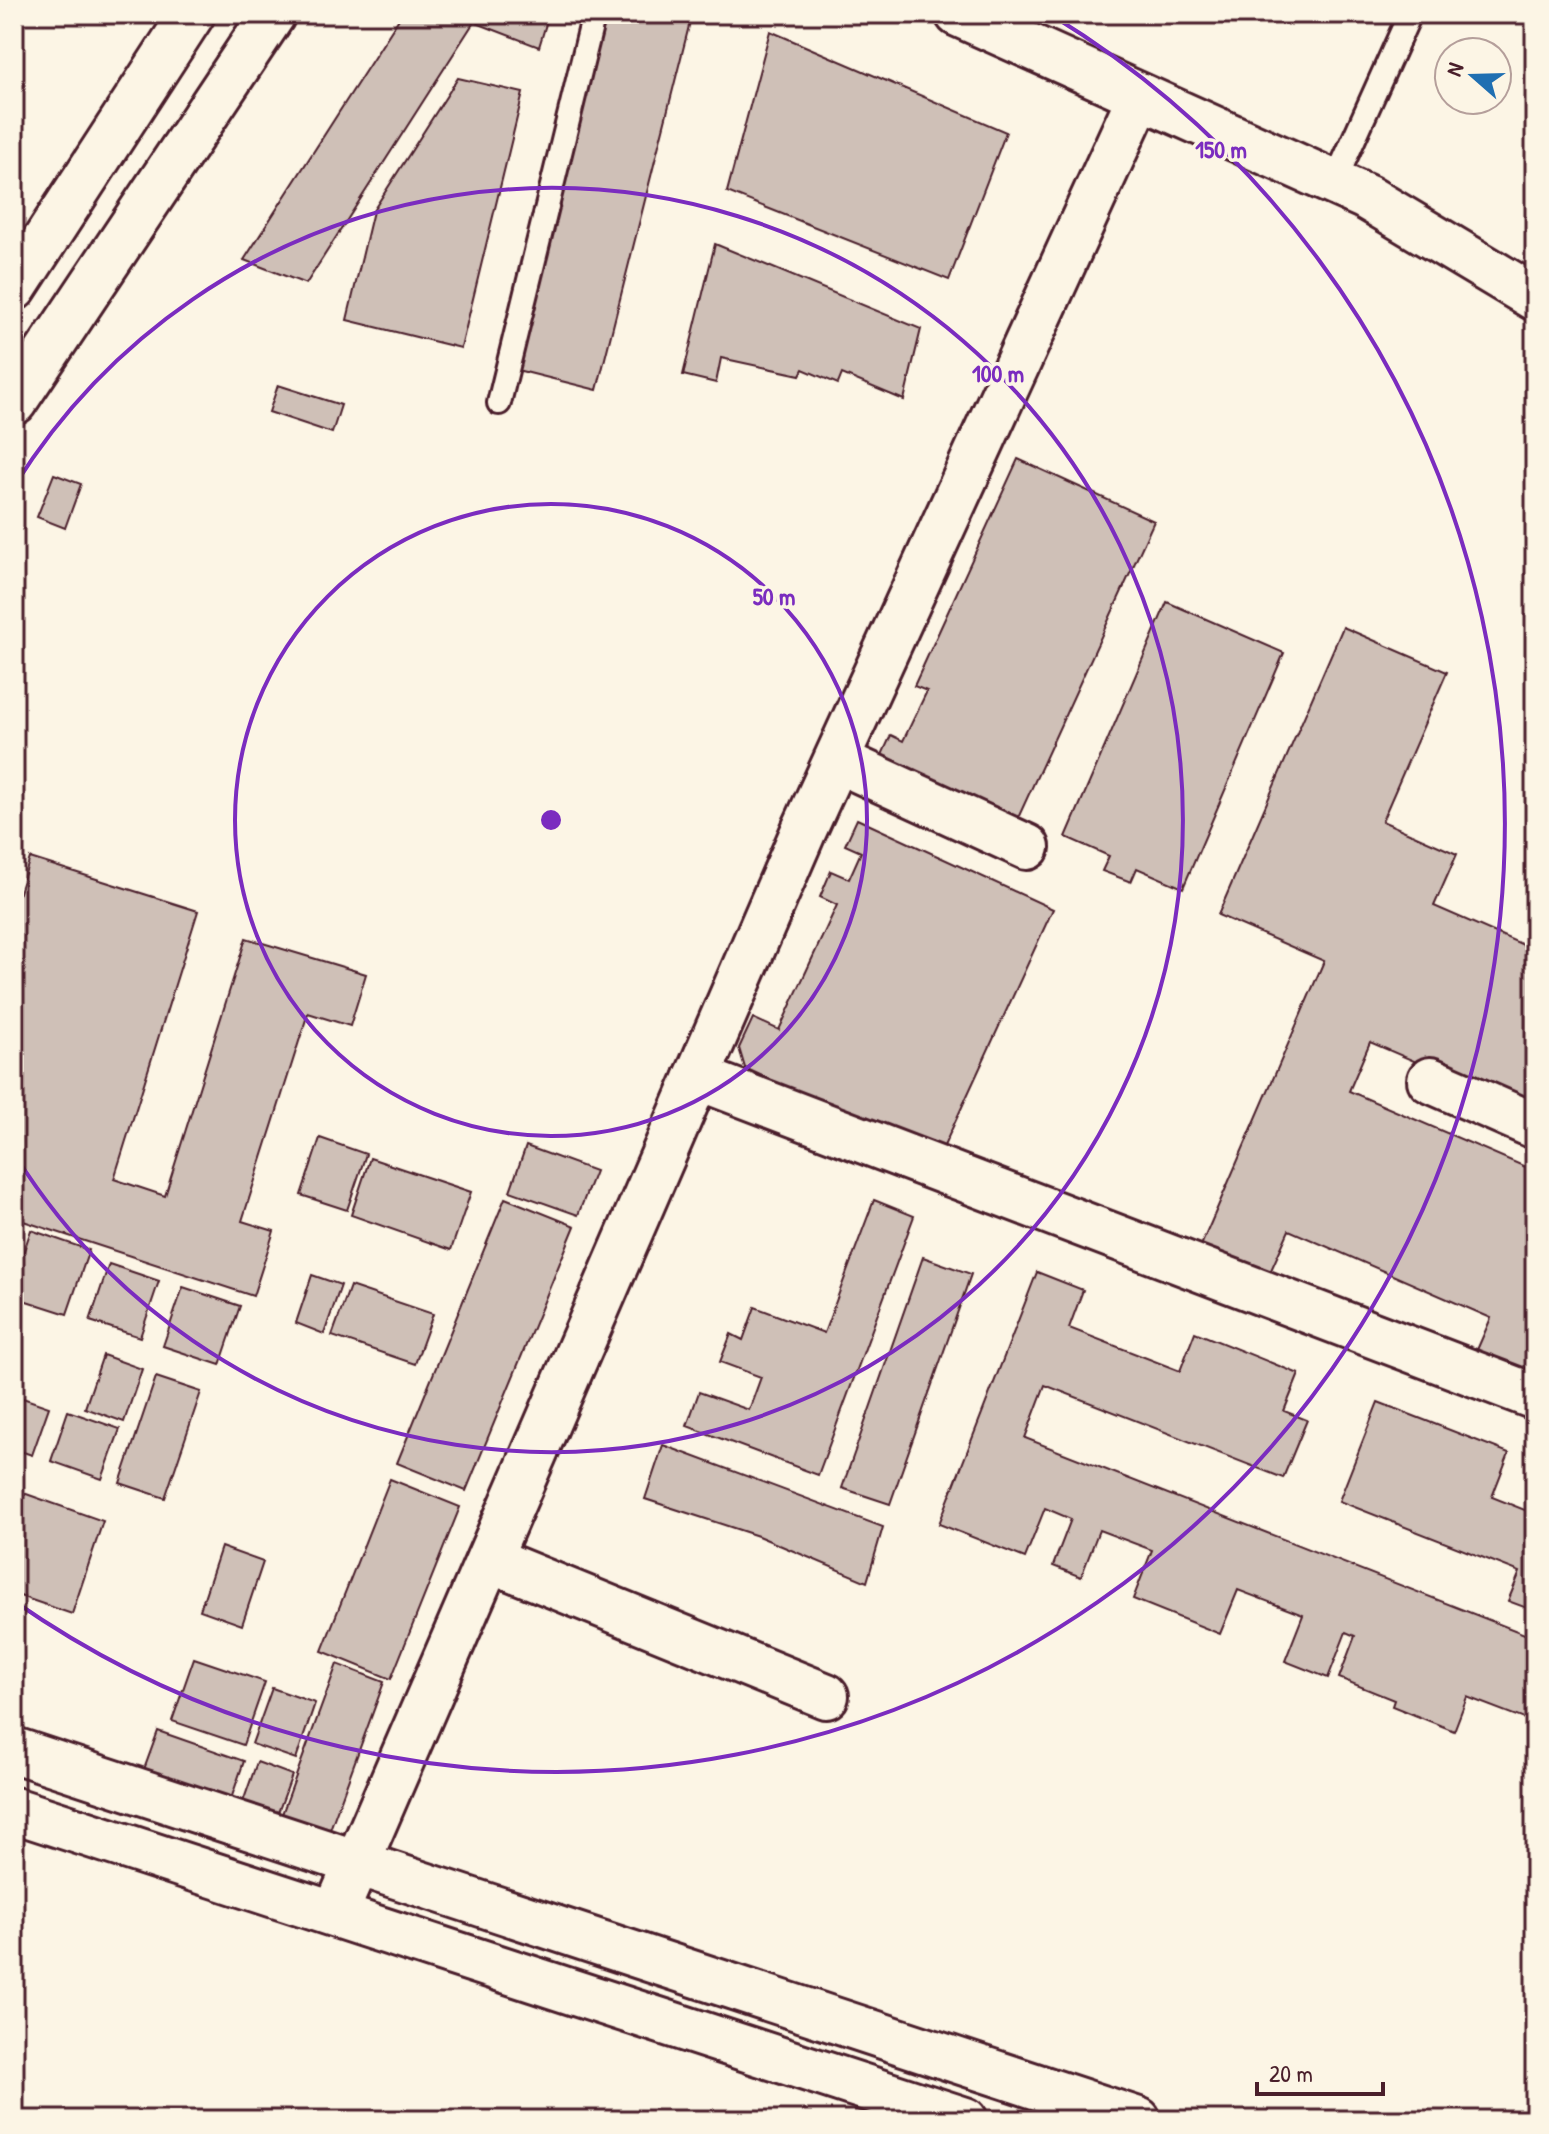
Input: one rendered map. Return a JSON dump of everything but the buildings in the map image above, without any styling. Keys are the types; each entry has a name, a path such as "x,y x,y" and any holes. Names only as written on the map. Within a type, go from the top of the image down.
{"street":[{"path":"14,288 192,14"},
{"path":"14,402 273,14"},
{"path":"958,14 1366,197 1535,298"},
{"path":"335,1914 837,760 1140,96"},
{"path":"837,760 1027,847"},
{"path":"697,1077 1535,1397"},
{"path":"1430,1080 1535,1126"},
{"path":"489,1559 826,1696"},
{"path":"14,1750 1138,2120"},
{"path":"14,1810 965,2120"}],"lane":[{"path":"499,403 594,14"},
{"path":"1334,183 1410,14"}]}
